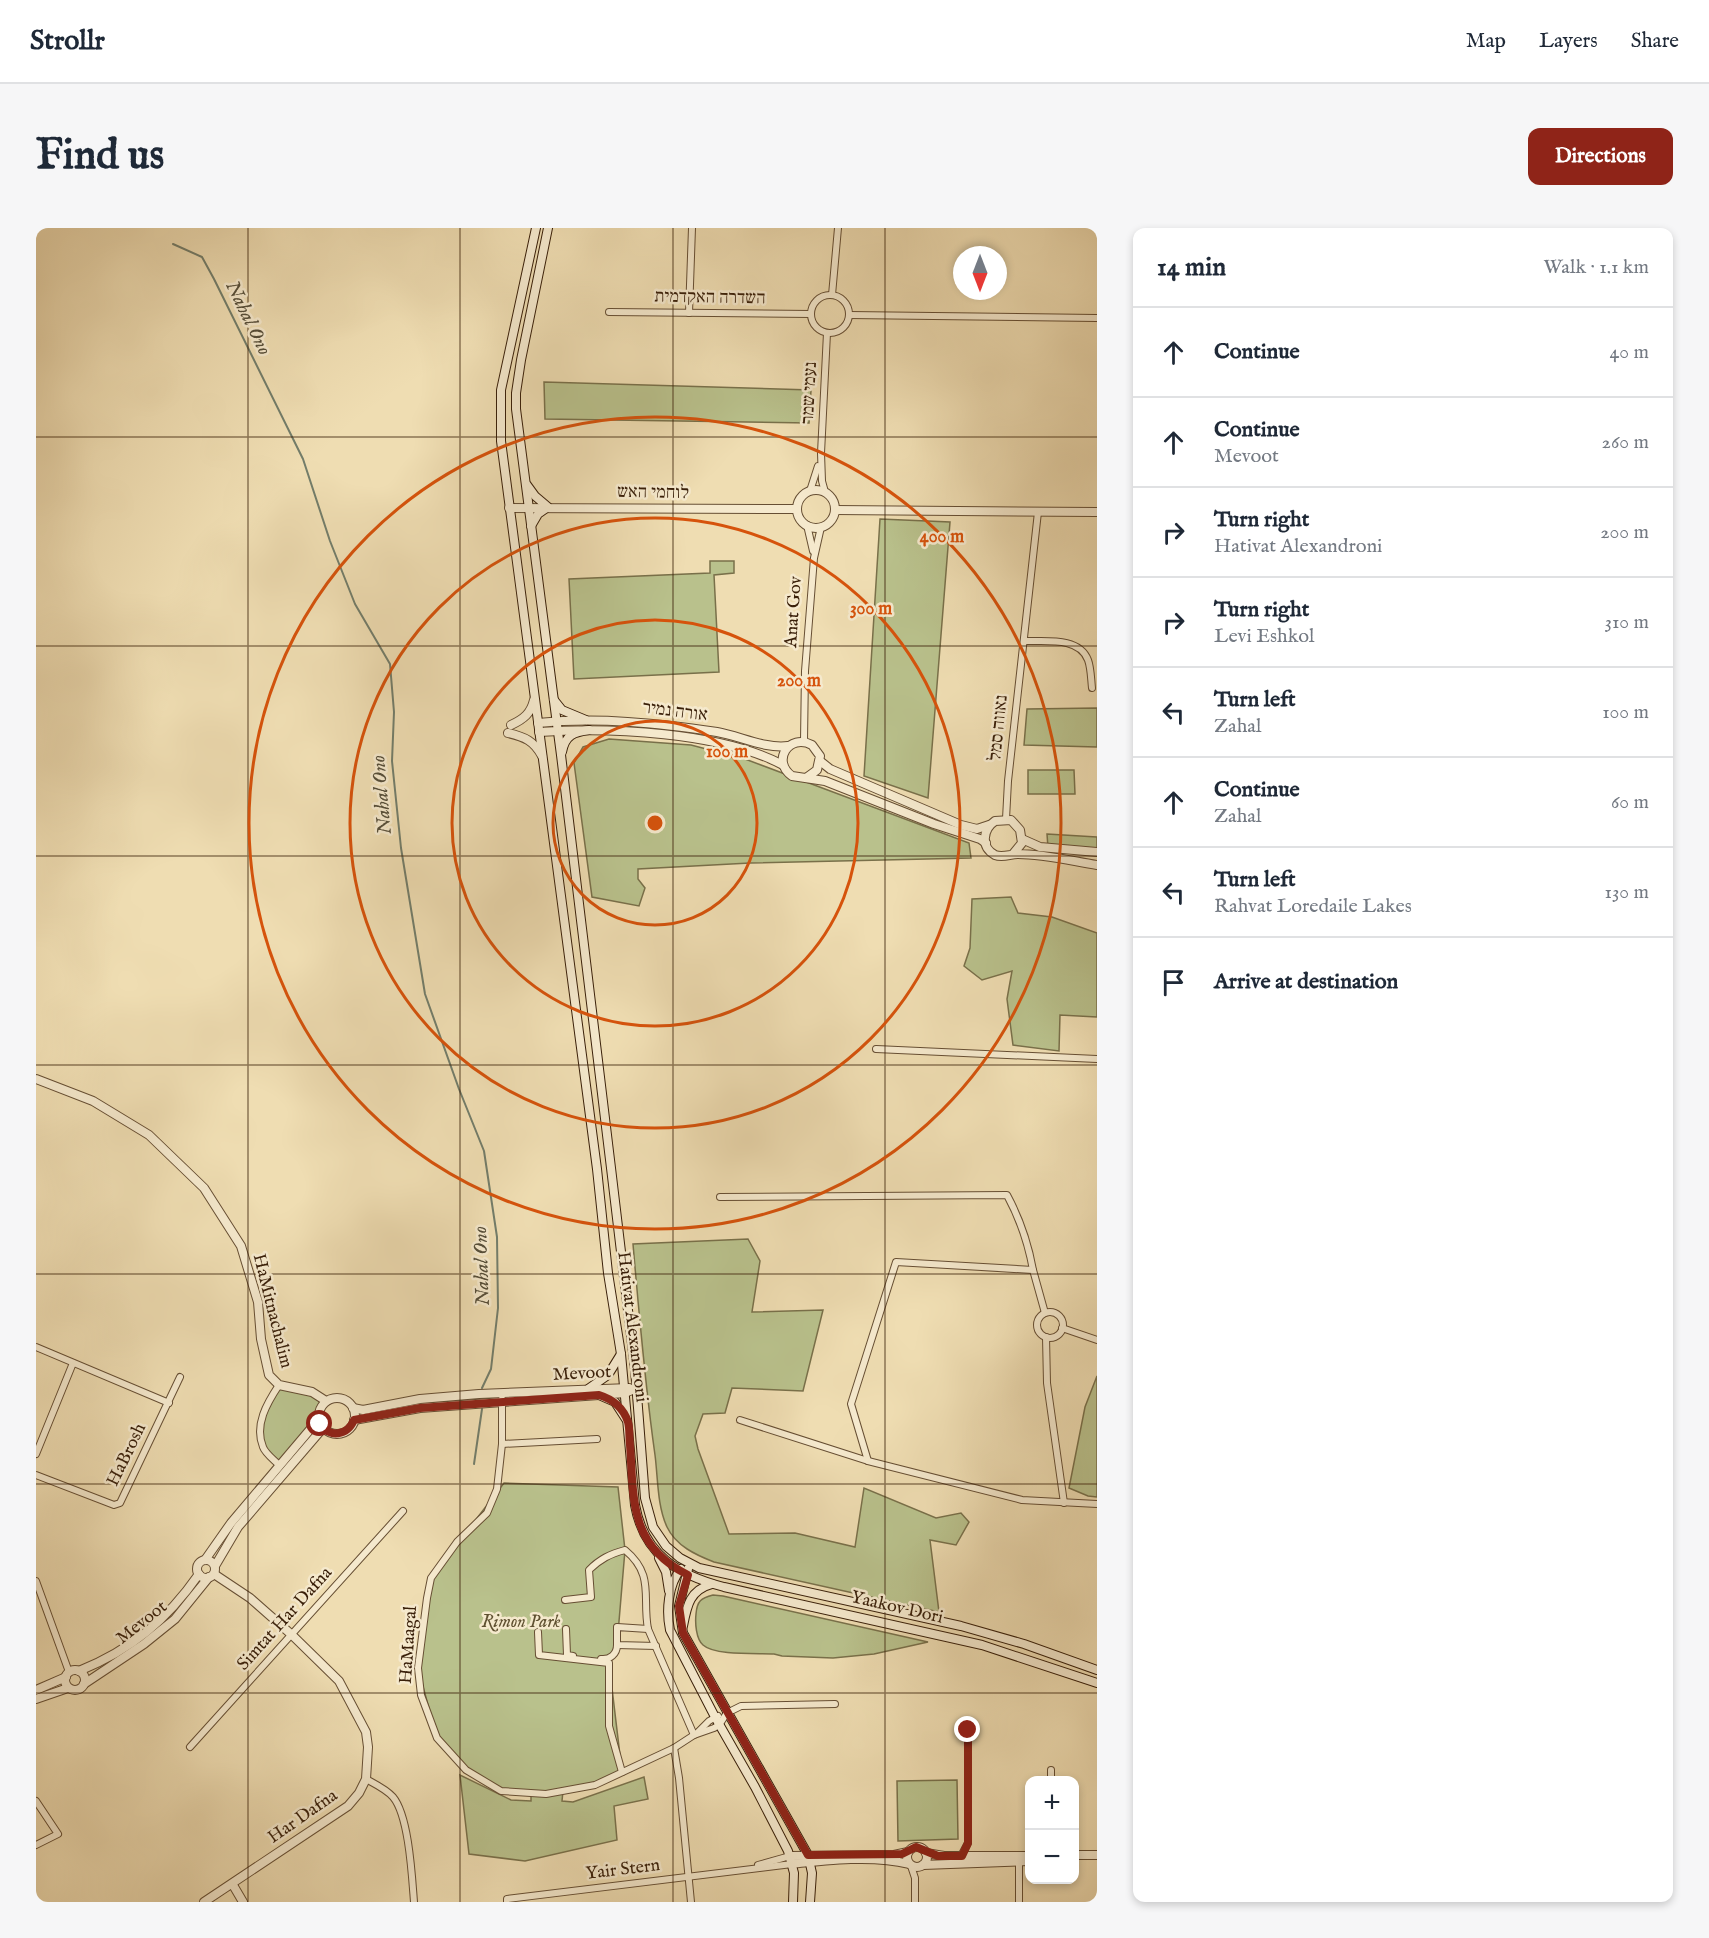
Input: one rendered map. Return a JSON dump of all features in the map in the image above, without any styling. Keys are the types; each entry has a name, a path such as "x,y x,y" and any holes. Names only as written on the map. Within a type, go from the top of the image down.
{"main road":[{"name":"Hativat Alexandroni","path":"536,228 501,390 501,441 597,1169 608,1273 621,1354 637,1516 648,1541 655,1550 688,1575"},
{"name":"Hativat Alexandroni","path":"548,228 516,393 516,409 611,1168 636,1388 647,1510 666,1546 688,1563"},
{"path":"526,483 535,496 548,507 538,514 531,527"},
{"path":"553,697 562,710 586,720"},
{"path":"561,755 567,738 576,732 589,730"},
{"path":"588,1389 608,1375 621,1354"},
{"path":"599,1395 615,1402 628,1421"},
{"path":"655,1550 666,1572 670,1630 717,1721 755,1787 791,1860 794,1880 793,1902"},
{"path":"669,1598 679,1570 688,1563"},
{"path":"688,1563 688,1575 679,1606 682,1629 807,1860 810,1902"},
{"name":"Yaakov Dori","path":"688,1563 723,1574 962,1626 1024,1644 1097,1670"},
{"name":"Yaakov Dori","path":"688,1575 713,1584 949,1636 1009,1653 1097,1683"},
{"path":"682,1629 692,1596 701,1588 713,1584"}],"street":[{"path":"688,313 693,228"},
{"path":"832,296 838,228"},
{"path":"832,296 842,300 849,315 842,329 827,333 814,325 811,314 817,300 832,296"},
{"name":"השדרה האקדמית","path":"609,312 811,314"},
{"path":"849,315 1097,318"},
{"name":"נעמי שמר","path":"825,492 822,481 821,453 827,333"},
{"name":"נעמי שמר","path":"810,491 821,453"},
{"path":"810,491 825,492 833,500 835,510 829,522 821,527 807,525 800,519 797,509 800,499 810,491"},
{"name":"לוחמי האש","path":"509,508 797,509"},
{"path":"835,510 1097,512"},
{"name":"נאווה סמל","path":"1006,819 1008,781 1038,512"},
{"name":"Anat Gov","path":"807,525 814,558"},
{"name":"Anat Gov","path":"804,741 805,671 814,558 821,527"},
{"path":"1024,641 1071,643 1080,648 1089,660 1092,688"},
{"path":"511,725 530,712 535,698"},
{"name":"אורה נמיר","path":"539,728 556,721 586,720 674,725 726,733 779,747 788,746"},
{"name":"אורה נמיר","path":"539,728 557,731 589,730 672,736 754,752 783,765"},
{"path":"508,733 528,739 537,747 543,758"},
{"path":"986,843 825,780 792,776 783,765 783,755 788,746 804,741 816,748 820,761 830,769 961,825 977,829 1006,819 1018,826 1022,839 1020,848 1013,854"},
{"path":"806,778 814,773 820,761"},
{"path":"991,824 985,833 986,843 990,852 999,856 1013,854 1097,865"},
{"path":"1022,839 1040,847 1097,852"},
{"path":"876,1049 1097,1059"},
{"name":"HaMitnachalim","path":"36,1079 93,1101 149,1135 204,1188 241,1246 258,1302 261,1339 269,1375 279,1385 312,1392 326,1401"},
{"path":"720,1197 1007,1195 1028,1242 1045,1313"},
{"path":"868,1461 850,1404 896,1262 1033,1270"},
{"path":"1046,1337 1058,1335 1062,1328 1059,1316 1052,1312 1041,1316 1037,1324 1040,1332 1046,1337 1047,1383 1064,1503"},
{"path":"1062,1328 1097,1340"},
{"path":"36,1347 169,1403"},
{"path":"36,1454 73,1363"},
{"name":"HaBrosh","path":"36,1475 114,1505 120,1503 180,1377"},
{"path":"278,1464 263,1449 259,1431 267,1402 279,1385"},
{"name":"Mevoot","path":"353,1408 363,1410 420,1399 599,1395 636,1388"},
{"name":"Mevoot","path":"354,1420 502,1397 588,1389 625,1390"},
{"path":"336,1397 342,1398 353,1408 354,1420 344,1432 333,1433 323,1428 319,1419 320,1407 326,1401 336,1397"},
{"name":"HaMaagal","path":"502,1397 502,1444 497,1489 487,1512 457,1542 431,1578 418,1668 421,1695 437,1738 466,1770 501,1791 546,1794 595,1785 674,1748 727,1713 746,1705 835,1704"},
{"path":"205,1560 211,1561 213,1572 204,1577 199,1574 198,1566 205,1560 278,1464 319,1419"},
{"path":"740,1420 868,1461 1022,1500 1097,1504"},
{"name":"Mevoot","path":"84,1684 144,1644 176,1618 213,1572 238,1527 323,1428"},
{"path":"502,1444 597,1439"},
{"name":"Simtat Har Dafna","path":"190,1747 403,1511"},
{"path":"565,1600 591,1597 588,1569 602,1558 625,1550 640,1566 644,1575 648,1629 694,1735"},
{"name":"Har Dafna","path":"204,1902 233,1885 348,1806 359,1793 366,1779 369,1762 366,1732 339,1681 250,1598 213,1572"},
{"name":"Mevoot","path":"79,1671 107,1660 138,1640 170,1613 199,1574"},
{"path":"36,1581 67,1674 65,1683 68,1688"},
{"path":"566,1629 567,1655 605,1659 614,1654 617,1645 617,1627 648,1629"},
{"path":"538,1632 538,1656 609,1663 609,1726 622,1772"},
{"path":"617,1645 656,1646"},
{"path":"36,1690 67,1674 79,1671 85,1678 84,1684 77,1690 68,1688 36,1699"},
{"path":"968,1730 968,1843 977,1856"},
{"path":"674,1748 680,1778 692,1902"},
{"path":"1051,1770 1051,1776"},
{"path":"366,1779 380,1786 394,1798 402,1815 414,1902"},
{"path":"36,1801 58,1834 36,1845"},
{"path":"962,1856 968,1843"},
{"path":"807,1860 894,1855 908,1852 916,1847 938,1856 1025,1856"},
{"path":"908,1852 907,1859 915,1887 915,1902"},
{"path":"915,1887 927,1858 926,1853"},
{"path":"1079,1855 1097,1855"},
{"name":"Yair Stern","path":"507,1902 507,1899 689,1877 791,1860 807,1860"},
{"path":"807,1860 884,1860 922,1866 1025,1861"},
{"path":"1079,1860 1097,1860"},
{"path":"1019,1861 1019,1902"},
{"path":"233,1885 243,1902"}],"green space":[{"path":"544,382 811,390 809,423 545,419"},
{"path":"880,519 950,522 928,798 864,776"},
{"path":"710,561 734,561 734,573 714,575 719,672 574,679 569,579 710,573"},
{"path":"1097,708 1097,747 1024,745 1027,709"},
{"path":"609,739 691,745 745,759 969,843 971,858 750,863 638,869 638,879 645,888 639,906 592,897 574,763 583,747"},
{"path":"1028,770 1074,770 1075,794 1028,794"},
{"path":"1047,834 1097,837 1097,852 1048,848"},
{"path":"1011,897 1018,913 1052,917 1097,933 1097,1017 1060,1015 1059,1051 1013,1045 1007,999 1012,971 982,980 964,966 970,948 972,899"},
{"path":"748,1239 760,1261 752,1312 823,1310 803,1391 732,1388 725,1413 703,1414 695,1436 729,1534 795,1533 855,1547 864,1488 936,1518 961,1513 969,1522 956,1545 930,1540 939,1612 714,1562 681,1545 667,1527 658,1491 633,1244"},
{"path":"1097,1376 1097,1497 1088,1496 1069,1488 1085,1407"},
{"path":"279,1385 326,1401 320,1407 319,1419 278,1464 263,1449 259,1430"},
{"name":"Rimon Park","path":"504,1483 618,1487 625,1550 617,1645 609,1663 622,1772 595,1785 563,1791 562,1801 573,1802 644,1777 648,1799 614,1806 617,1840 525,1861 469,1854 460,1775 511,1800 531,1801 531,1793 501,1791 466,1770 437,1738 418,1668 431,1578"},
{"path":"713,1595 928,1642 874,1654 833,1658 717,1651 703,1645 697,1635 696,1626 697,1606 703,1599"},
{"path":"957,1780 958,1839 898,1841 897,1781"}],"waterway":[{"name":"Nahal Ono","path":"173,244 202,257 214,279 303,459 330,541 355,604 390,664 394,712 392,761 401,848 425,994 484,1151 497,1237 498,1308 491,1369 482,1388"},
{"name":"Nahal Ono","path":"474,1464 482,1409"}],"route":[{"path":"320,1424 327,1431 338,1434 348,1429 354,1420 420,1408 599,1395 615,1402 628,1421 635,1505 641,1527 655,1550 669,1564 688,1575 679,1606 683,1633 808,1855 902,1854 916,1847 938,1856 962,1856 968,1843 968,1730"}]}
